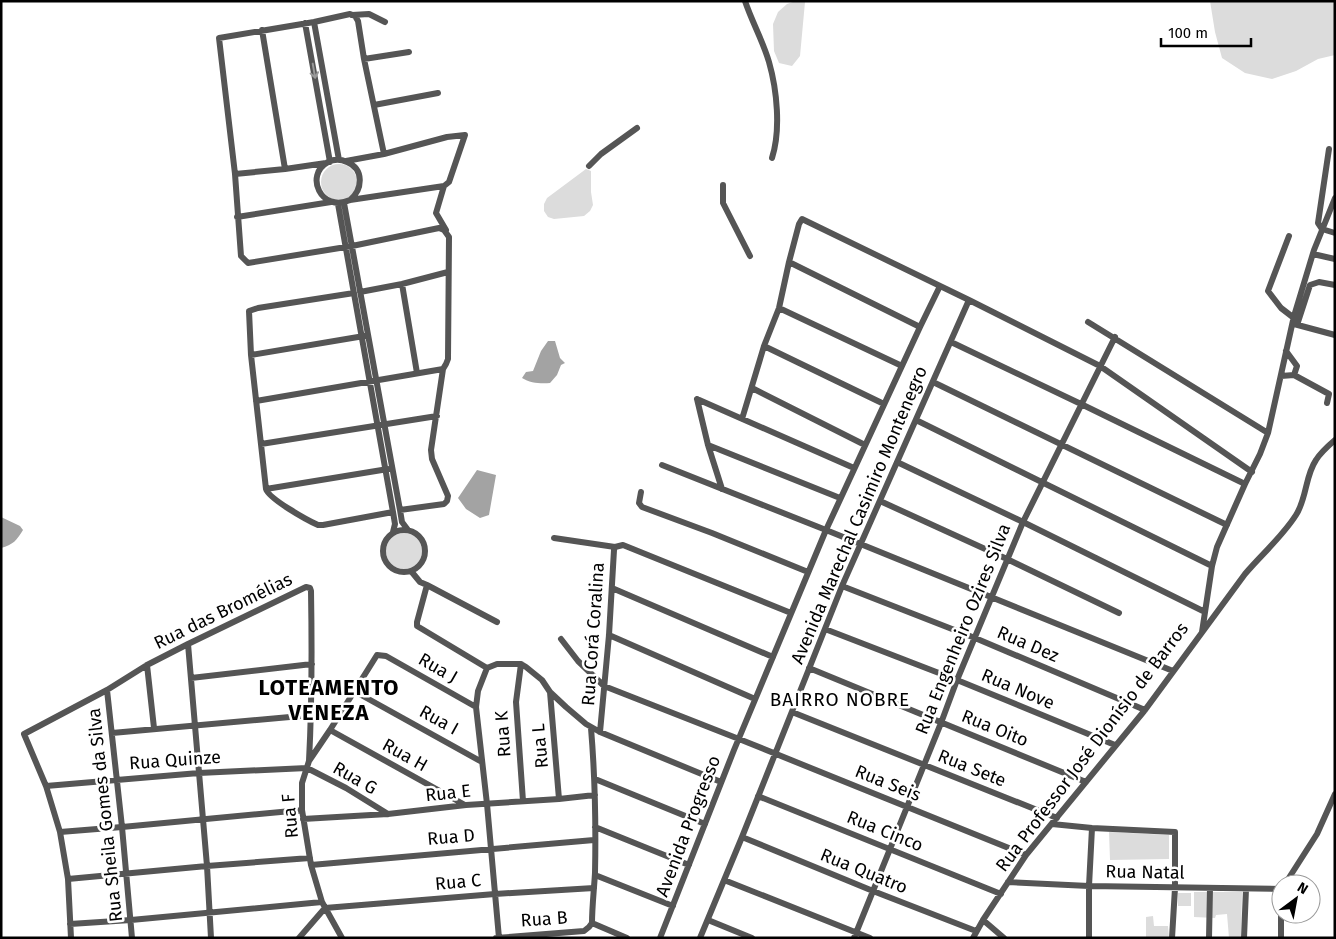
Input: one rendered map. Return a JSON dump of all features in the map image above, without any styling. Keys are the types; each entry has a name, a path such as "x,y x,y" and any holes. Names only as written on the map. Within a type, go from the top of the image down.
{"street":[{"path":"745,1 769,62 775,89 777,140 772,158"},
{"path":"385,22 369,14 352,15 219,38 235,174 241,256 248,263 349,247 439,228 447,233"},
{"path":"352,15 358,20 364,59 384,154"},
{"path":"314,22 343,160"},
{"path":"305,23 328,163"},
{"path":"262,30 285,169"},
{"path":"364,59 409,52"},
{"path":"374,105 438,93"},
{"path":"589,166 601,154 637,128"},
{"path":"235,174 285,169 384,154 447,137 465,135 447,185 237,217"},
{"path":"1329,148 1318,223 1322,229 1335,233"},
{"path":"328,163 321,168 316,181 320,194 325,199 341,202 356,196 360,183 360,176 357,170 352,164 343,160"},
{"path":"723,185 723,203 750,256"},
{"path":"444,186 436,213 449,237 448,359 443,369 432,444 432,458 448,496 447,501 444,504 318,525 274,499 267,493 266,489 256,401 249,311 402,284 448,272"},
{"name":"Rua Professor José Dionísio de Barros","path":"974,934 1026,855 1145,710 1202,633 1212,566 1226,525 1252,472 1268,433 1286,351 1313,254 1335,198"},
{"path":"341,202 396,511 393,532"},
{"path":"742,419 764,346 779,308 789,262 802,219 1100,366 1252,472"},
{"path":"1289,236 1268,291 1294,322 1334,335 1335,327"},
{"path":"1313,254 1335,259"},
{"path":"789,262 920,327"},
{"path":"1294,322 1310,285 1319,282 1335,285"},
{"path":"402,284 416,374"},
{"name":"Avenida Progresso","path":"660,938 744,726 826,530 940,286"},
{"name":"Avenida Marechal Casimiro Montenegro","path":"700,938 776,754 842,586 969,300"},
{"path":"779,308 902,366"},
{"path":"1088,322 1268,433"},
{"path":"252,355 365,336"},
{"name":"Rua Engenheiro Ozires Silva","path":"855,935 957,680 1023,522 1115,337"},
{"path":"951,342 1245,484"},
{"path":"764,346 884,404"},
{"path":"1286,351 1297,366 1294,375"},
{"path":"256,401 443,369"},
{"path":"1281,376 1294,375 1329,394 1327,403"},
{"path":"932,382 1226,525"},
{"path":"752,388 865,445"},
{"path":"722,489 708,445 697,399 854,468"},
{"path":"261,444 437,416"},
{"path":"916,420 1212,566"},
{"path":"1202,633 1257,559 1286,530 1302,502 1311,470 1316,460 1335,440"},
{"path":"708,445 840,498"},
{"path":"897,462 1205,612"},
{"path":"662,465 1173,671"},
{"path":"266,489 389,469"},
{"path":"641,492 639,503 642,507 808,572"},
{"path":"880,502 1007,559 1118,613"},
{"path":"396,511 408,530"},
{"path":"400,530 408,530 415,532 424,544 424,558 420,565 410,571 400,572 392,569 387,564 383,558 382,550 387,536 400,530"},
{"path":"554,538 615,546"},
{"name":"Rua Corá Coralina","path":"600,732 615,546 623,546 791,613"},
{"path":"410,571 420,582 497,622"},
{"path":"426,585 417,626 487,668"},
{"name":"Rua Dez","path":"842,586 975,638 1145,710"},
{"name":"Rua das Bromélias","path":"46,786 24,734 107,690 147,665 306,587 310,588 311,591 312,664 312,716 308,765"},
{"path":"612,588 773,657"},
{"name":"Rua Nove","path":"826,629 1115,745"},
{"path":"609,634 755,699"},
{"path":"561,639 578,661 604,686"},
{"path":"188,644 207,866 211,938"},
{"name":"Rua F","path":"342,938 323,905 310,858 302,810 302,783 308,765 375,657 379,654 386,656"},
{"name":"Rua J","path":"386,656 476,707"},
{"path":"191,678 312,664"},
{"path":"498,938 487,804 476,707 478,691 487,668 497,664 521,664 542,680 550,692 591,728 722,782"},
{"name":"Rua K","path":"521,664 516,702 523,801"},
{"path":"147,665 154,728"},
{"name":"Rua Oito","path":"809,668 1086,782"},
{"name":"Rua Seis","path":"604,686 1026,855"},
{"name":"Rua Sheila Gomes da Silva","path":"107,690 132,938"},
{"name":"Rua I","path":"354,690 482,762"},
{"name":"Rua L","path":"550,692 559,799"},
{"name":"Rua Sete","path":"792,712 924,764 1055,821 1092,828 1175,832 1174,888"},
{"path":"112,733 312,716"},
{"path":"591,728 595,779 595,875 592,923 627,938"},
{"name":"Rua H","path":"330,730 466,805"},
{"name":"Rua Quinze","path":"46,786 308,765"},
{"name":"Rua G","path":"308,765 388,814"},
{"path":"595,779 705,824"},
{"path":"46,786 60,832 68,879 71,938"},
{"name":"Rua E","path":"304,818 388,814 466,805 559,799 595,794"},
{"path":"1292,874 1316,834 1335,794"},
{"name":"Rua Cinco","path":"758,796 1001,894"},
{"path":"60,832 302,810"},
{"path":"595,827 689,865"},
{"path":"1089,938 1092,828"},
{"name":"Rua Quatro","path":"742,837 974,934"},
{"name":"Rua D","path":"312,865 594,840"},
{"path":"68,879 310,858"},
{"path":"595,875 673,906"},
{"path":"724,880 855,935 870,938"},
{"name":"Rua Natal","path":"1008,882 1089,886 1271,889"},
{"name":"Rua C","path":"70,924 210,912 594,888"},
{"path":"1172,938 1174,888"},
{"path":"1210,888 1210,938"},
{"path":"1244,938 1246,889"},
{"path":"299,938 323,905"},
{"path":"708,920 752,938"},
{"path":"982,920 1004,938"},
{"name":"Rua B","path":"498,938 584,931 592,923"},
{"path":"1281,924 1281,938"}],"shaded area":[{"path":"796,1 805,2 800,56 792,66 779,63 774,51 773,24 778,12 787,4"},
{"path":"1210,1 1335,1 1335,55 1318,59 1296,71 1272,79 1245,73 1222,58"},
{"path":"339,164 352,169 357,182 352,195 339,200 326,195 321,182 326,169"},
{"path":"586,169 591,171 593,205 590,211 584,216 554,219 548,217 544,211 544,204 547,198"},
{"path":"548,341 555,341 560,358 565,363 561,365 557,375 550,383 536,383 522,378 526,372 533,371 541,351"},
{"path":"477,470 496,475 489,515 480,518 466,509 458,498"},
{"path":"1,517 20,526 23,530 14,542 1,548"},
{"path":"404,533 411,534 417,538 421,544 421,558 417,564 411,568 404,569 397,568 391,564 387,558 386,551 387,544 391,538 397,534"},
{"path":"1109,832 1169,835 1169,859 1110,860"},
{"path":"1194,892 1242,892 1241,938 1229,938 1227,914 1216,915 1215,918 1194,917"},
{"path":"1178,893 1191,893 1191,906 1178,906"},
{"path":"1153,916 1154,926 1168,926 1169,938 1146,938 1146,917"}],"district":[{"name":"BAIRRO NOBRE","path":"840,699"},
{"name":"LOTEAMENTO VENEZA","path":"329,700"}]}
